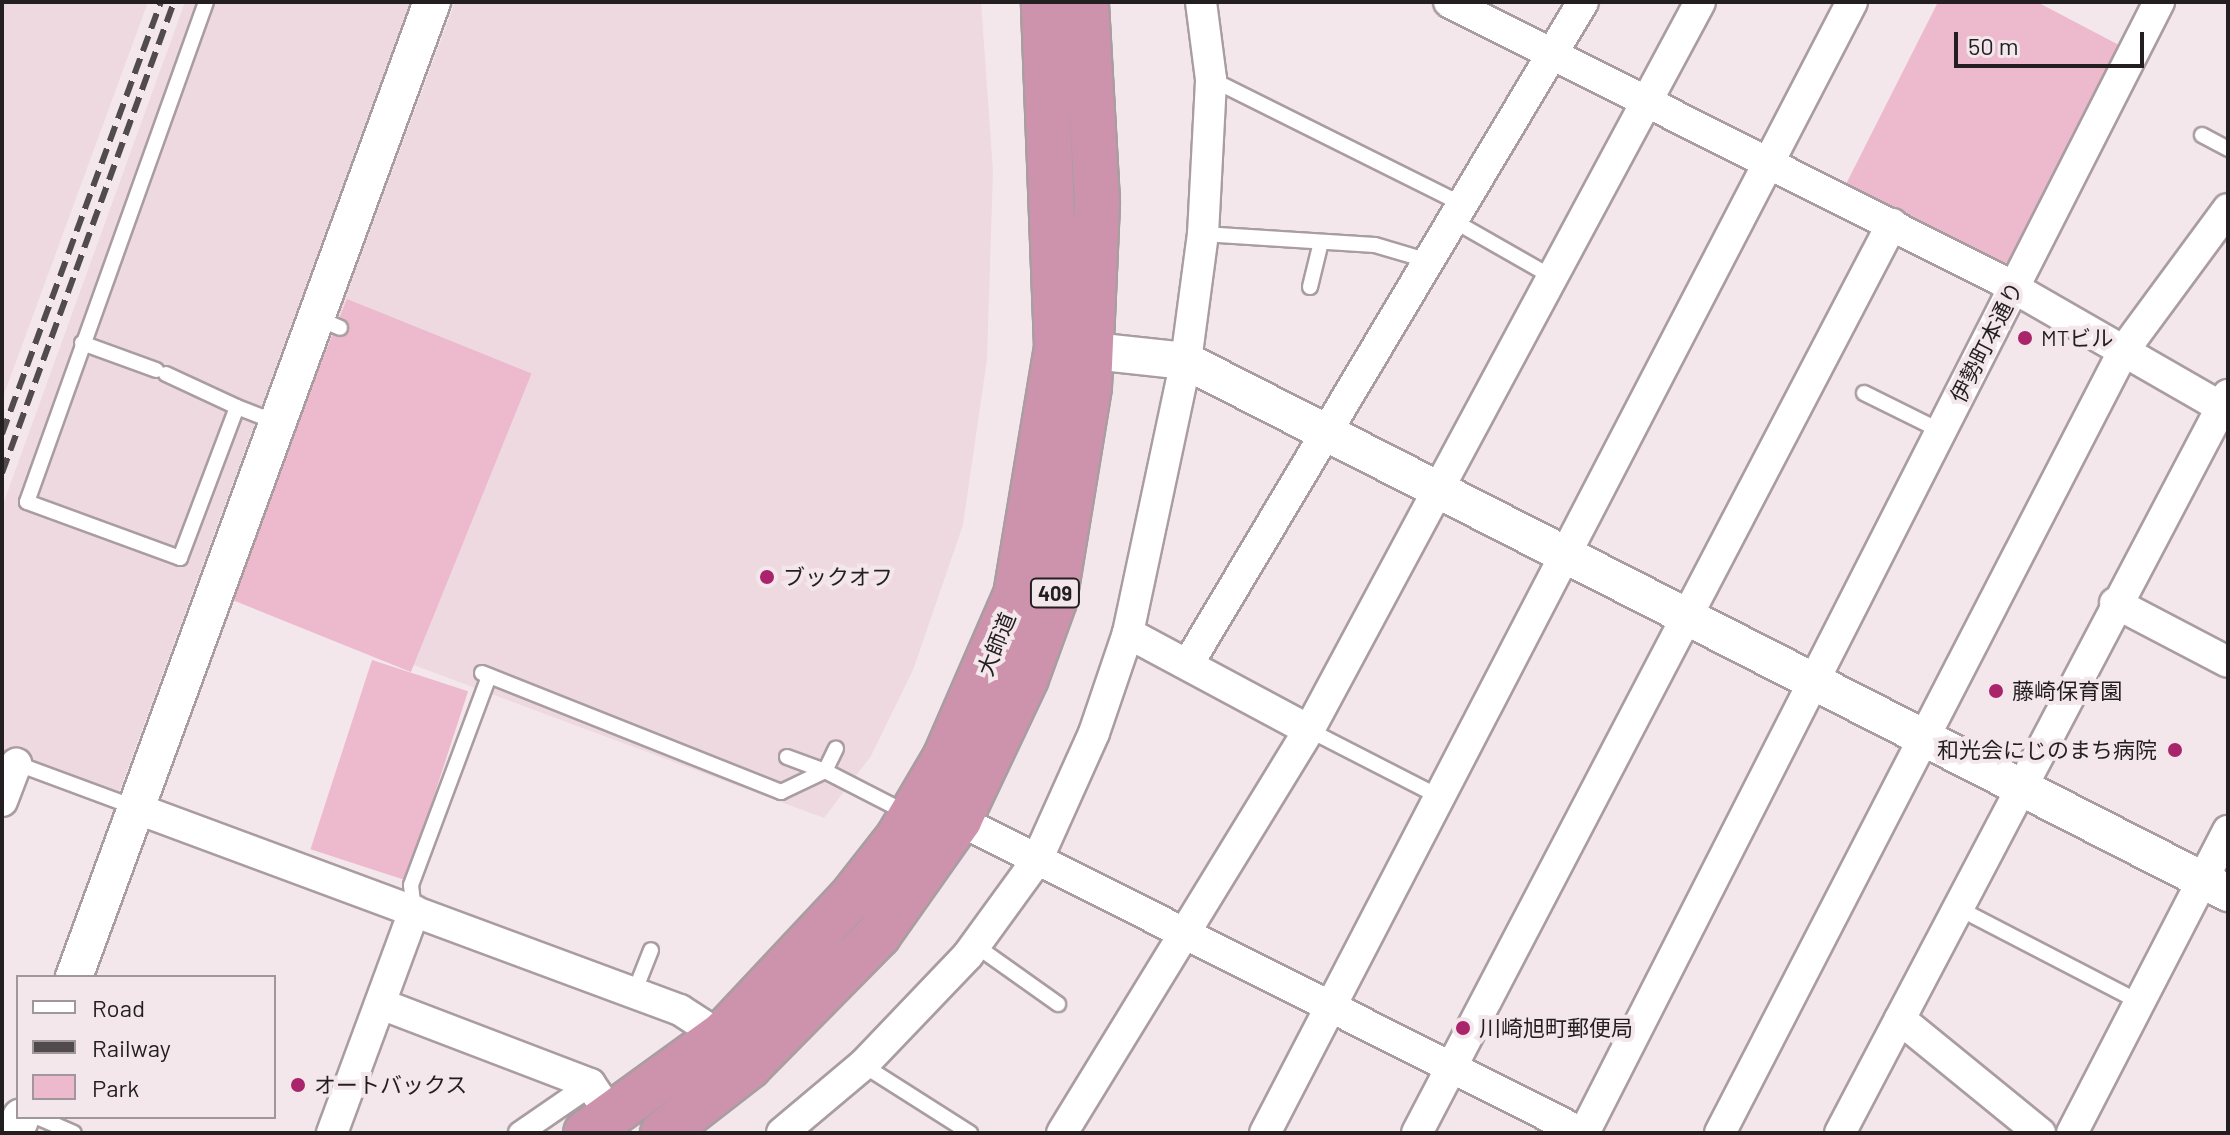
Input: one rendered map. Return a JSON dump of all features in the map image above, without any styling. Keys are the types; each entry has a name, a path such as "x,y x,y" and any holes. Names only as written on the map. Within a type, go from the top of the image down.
{"highway":[{"name":"大師道","path":"594,1113 736,1050 878,935 959,820 1002,734 1054,601 1082,465 1075,349 1044,2"},
{"name":"大師道","path":"663,1133 736,1050 782,978 911,815 945,758 1016,595 1075,349 1097,201 1086,2"}],"street":[{"path":"75,975 278,423 328,323 432,2"},
{"path":"782,1133 863,1065 936,996 1037,860 1128,633 1186,361 1203,234 1211,79 1201,2"},
{"path":"1449,2 1892,224 2225,404 2115,603 1840,1133"},
{"path":"1188,664 1325,432 1555,55 1583,2"},
{"path":"1062,1133 1188,937 1309,730 1441,492 1700,2"},
{"path":"1265,1133 1852,2"},
{"name":"伊勢町本通り","path":"1583,1133 1941,431 2150,5"},
{"path":"1720,1133 2124,350 2228,209"},
{"path":"1417,1133 1892,224"},
{"path":"1075,349 1186,361 2216,886"},
{"path":"2115,603 2228,662"},
{"path":"1128,633 1309,730"},
{"path":"2,801 9,761"},
{"path":"138,809 634,993 736,1050"},
{"path":"959,820 1330,1009 1583,1133"},
{"path":"2072,1133 2141,1003 2216,886 2228,831"},
{"path":"332,1133 414,911"},
{"path":"381,1004 590,1084 594,1113 520,1133"},
{"path":"1900,1019 2040,1133"}],"lane":[{"path":"206,2 27,502 180,558 237,407"},
{"path":"1211,79 1459,213 1554,278"},
{"path":"2202,135 2228,149"},
{"path":"1203,234 1375,245 1429,261"},
{"path":"1310,287 1321,242"},
{"path":"82,343 161,372 278,423"},
{"path":"1864,393 1941,431"},
{"path":"414,911 411,885 486,674 781,792 825,771 836,748"},
{"path":"1309,730 1440,797"},
{"path":"787,757 825,771 911,815"},
{"path":"9,761 138,809"},
{"path":"1958,908 2141,1003"},
{"path":"975,945 1058,1004"},
{"path":"634,993 651,950"},
{"path":"863,1065 970,1133"},
{"path":"42,1119 74,1133"}],"shaded area":[{"path":"2,2 148,2 2,400"},
{"path":"185,2 410,2 118,795 2,753 2,507"},
{"path":"455,2 981,2 993,171 987,359 963,525 913,670 871,756 824,818 234,598"}],"green space":[{"path":"1938,2 2037,2 2119,45 2009,262 1998,264 1845,186"},
{"path":"347,299 532,374 411,672 226,598"},
{"path":"372,660 468,691 407,880 311,849"}],"railway":[{"path":"2,434 161,2"},
{"path":"2,473 174,2"}],"place":[{"name":"MTビル","path":"2025,338"},
{"name":"ブックオフ","path":"767,577"},
{"name":"藤崎保育園","path":"1996,691"},
{"name":"和光会にじのまち病院","path":"2175,750"},
{"name":"川崎旭町郵便局","path":"1463,1028"},
{"name":"オートバックス","path":"298,1085"}]}
